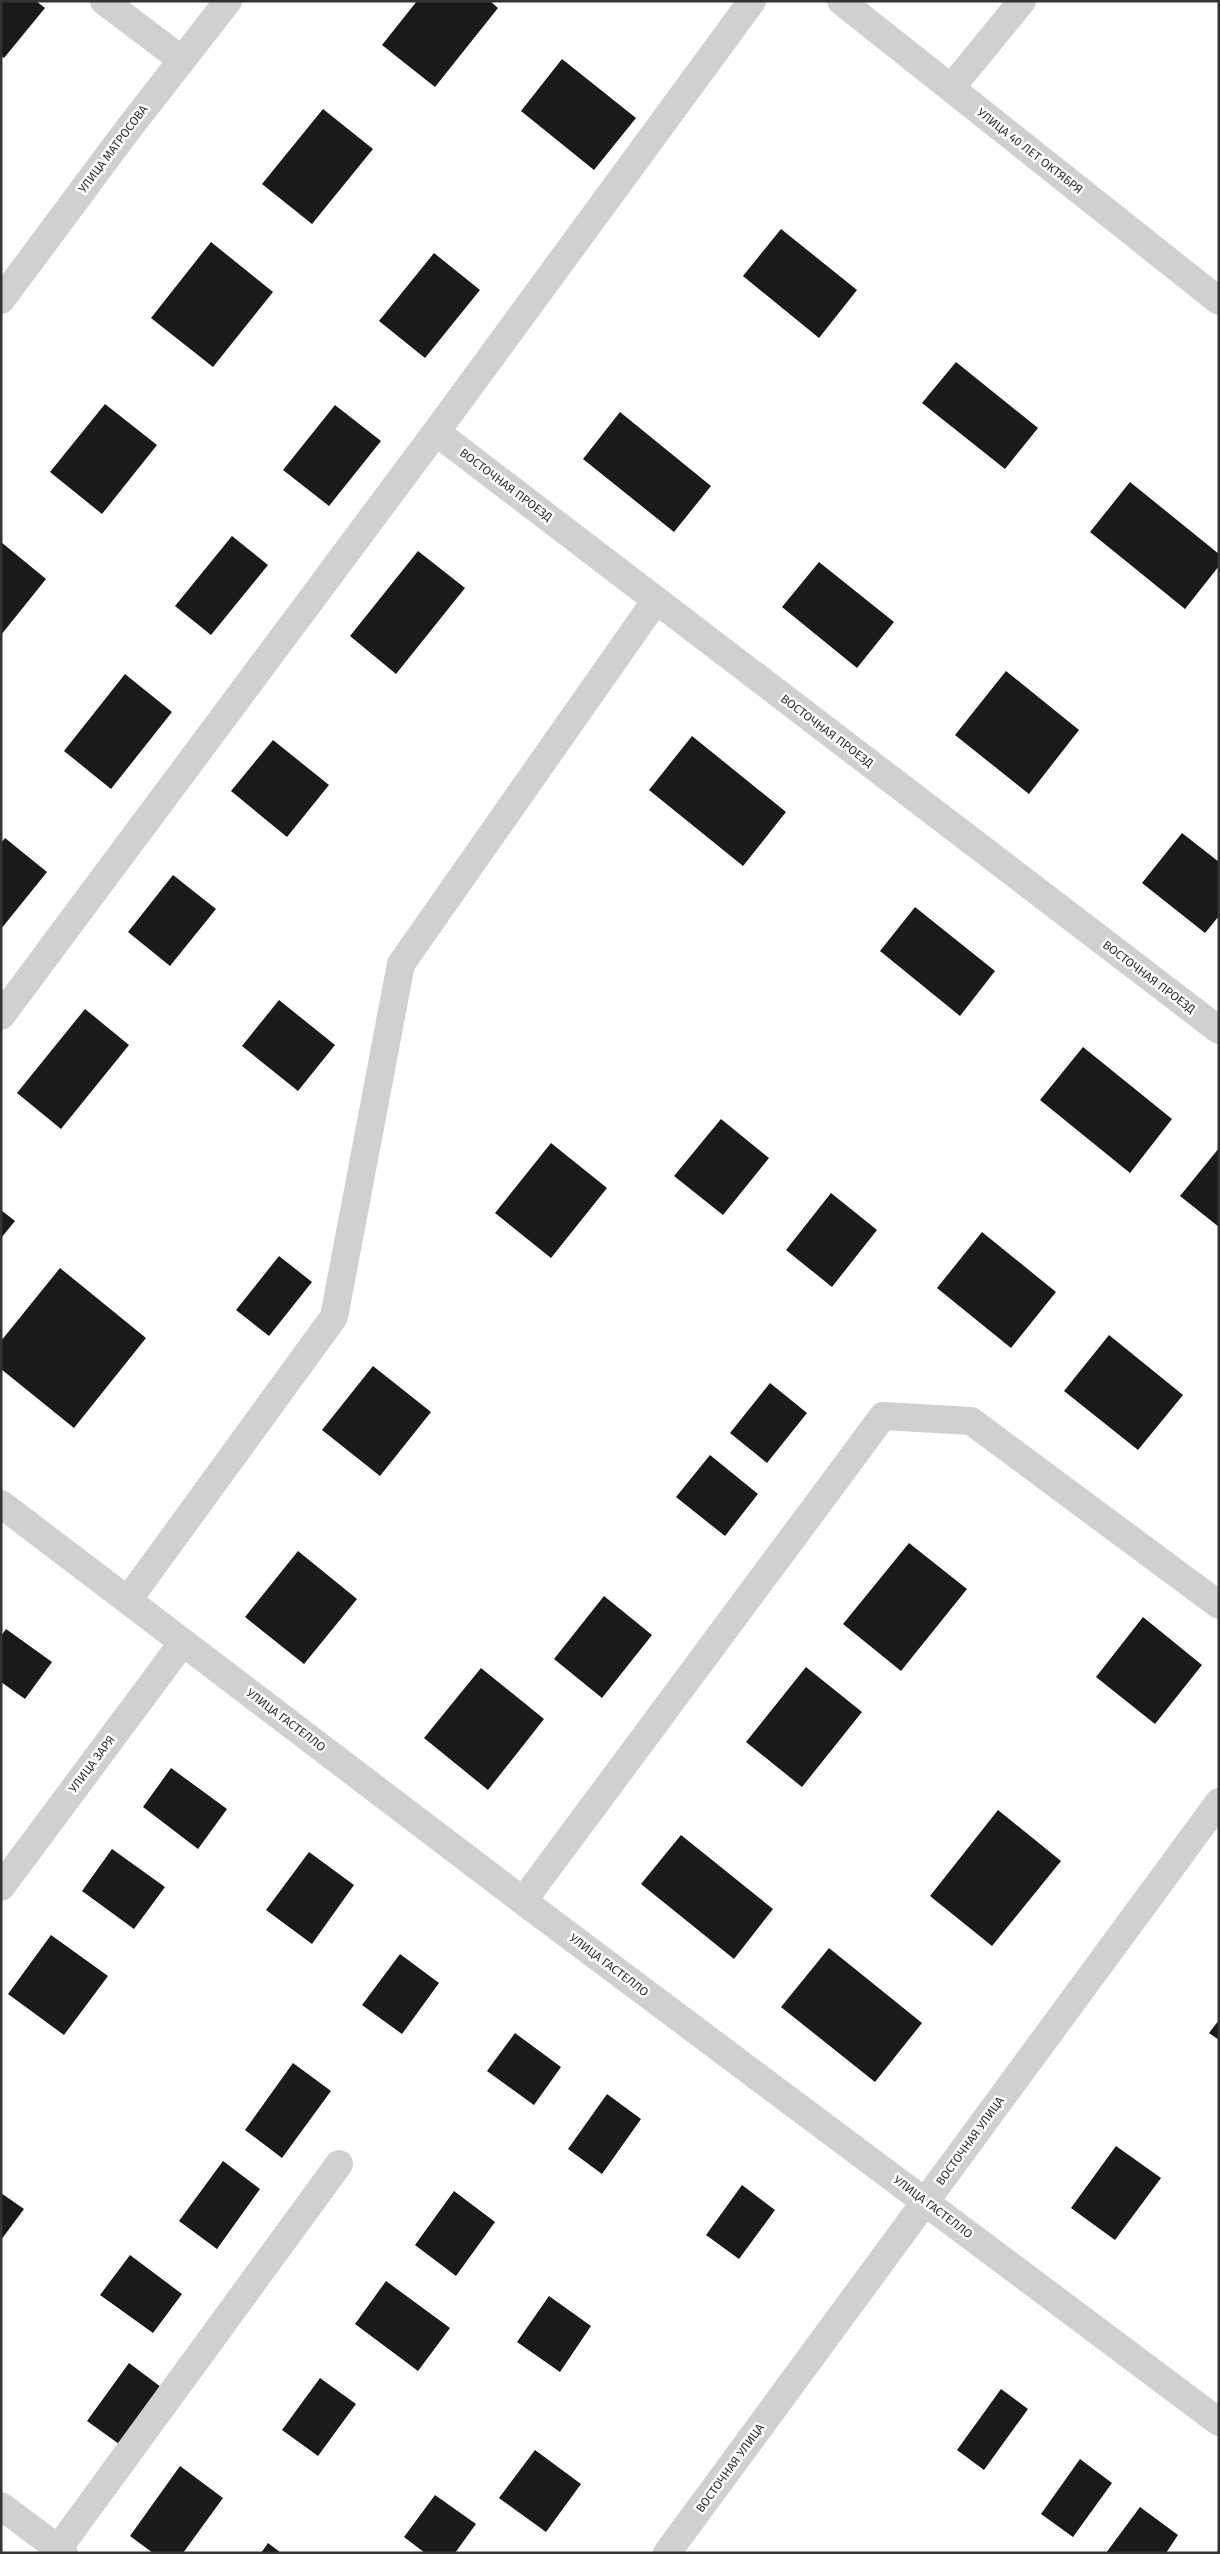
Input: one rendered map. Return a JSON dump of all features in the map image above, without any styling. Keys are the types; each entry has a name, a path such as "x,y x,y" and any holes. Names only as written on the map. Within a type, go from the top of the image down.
{"street":[{"path":"104,1 182,60"},
{"name":"УЛИЦА МАТРОСОВА","path":"1,300 228,1"},
{"path":"1,1016 436,432 752,1"},
{"name":"УЛИЦА 40 ЛЕТ ОКТЯБРЯ","path":"841,1 1219,300"},
{"path":"951,88 1022,1"},
{"name":"ВОСТОЧНАЯ ПРОЕЗД","path":"436,432 1219,1030"},
{"path":"128,1600 334,1317 401,964 656,600"},
{"path":"523,1901 883,1416 971,1421 1219,1605"},
{"name":"УЛИЦА ГАСТЕЛЛО","path":"1,1504 523,1901 1219,2422"},
{"name":"УЛИЦА ЗАРЯ","path":"1,1887 183,1642"},
{"name":"ВОСТОЧНАЯ УЛИЦА","path":"667,2553 1219,1802"},
{"path":"1,2506 59,2551 339,2164"}],"building":[{"path":"1,1 36,1 45,8 4,58 1,56"},
{"path":"417,1 490,1 498,8 435,87 382,45"},
{"path":"562,59 636,118 594,170 521,111"},
{"path":"323,109 373,149 312,224 262,184"},
{"path":"781,229 857,290 819,338 743,276"},
{"path":"211,242 273,292 213,367 151,318"},
{"path":"434,253 480,290 425,358 379,321"},
{"path":"956,362 1038,428 1005,469 922,403"},
{"path":"105,404 157,445 102,514 50,472"},
{"path":"335,405 381,441 329,506 283,470"},
{"path":"620,412 711,486 674,532 583,459"},
{"path":"1130,482 1219,554 1219,566 1185,609 1090,532"},
{"path":"232,536 268,565 211,635 175,606"},
{"path":"1,542 46,579 1,635"},
{"path":"418,551 465,588 396,674 350,636"},
{"path":"819,562 894,622 857,668 782,607"},
{"path":"1006,671 1079,730 1029,794 955,735"},
{"path":"125,674 172,712 111,789 64,751"},
{"path":"692,736 786,812 743,866 649,790"},
{"path":"273,740 329,785 287,837 231,791"},
{"path":"1182,833 1219,862 1219,916 1205,933 1142,883"},
{"path":"5,838 47,872 1,929 1,843"},
{"path":"173,875 216,909 170,966 128,932"},
{"path":"915,907 995,971 960,1016 880,951"},
{"path":"279,1000 335,1045 298,1091 242,1046"},
{"path":"85,1009 129,1045 61,1129 17,1093"},
{"path":"1083,1047 1172,1119 1130,1173 1040,1100"},
{"path":"721,1119 769,1158 723,1215 674,1176"},
{"path":"551,1143 607,1188 551,1258 495,1213"},
{"path":"1219,1148 1219,1227 1180,1196"},
{"path":"831,1193 877,1230 832,1287 786,1250"},
{"path":"1,1210 15,1221 1,1238"},
{"path":"982,1232 1056,1292 1011,1348 937,1288"},
{"path":"279,1256 312,1282 269,1336 236,1310"},
{"path":"60,1268 146,1338 74,1428 1,1369 1,1341"},
{"path":"1109,1335 1183,1395 1138,1450 1064,1391"},
{"path":"373,1366 431,1412 380,1476 322,1430"},
{"path":"770,1383 807,1413 767,1463 730,1433"},
{"path":"710,1455 758,1494 725,1536 676,1497"},
{"path":"909,1543 967,1589 901,1671 843,1624"},
{"path":"298,1551 357,1599 304,1664 245,1617"},
{"path":"604,1596 652,1635 602,1698 554,1659"},
{"path":"1143,1617 1202,1665 1155,1724 1096,1677"},
{"path":"6,1629 52,1662 25,1699 1,1682 1,1636"},
{"path":"806,1667 862,1712 802,1787 746,1742"},
{"path":"481,1668 544,1719 488,1790 424,1738"},
{"path":"171,1768 227,1809 198,1849 143,1807"},
{"path":"998,1810 1061,1861 992,1946 930,1896"},
{"path":"681,1835 773,1909 734,1959 641,1884"},
{"path":"112,1849 165,1887 134,1929 82,1891"},
{"path":"309,1852 354,1885 312,1944 266,1910"},
{"path":"51,1935 108,1976 64,2035 8,1994"},
{"path":"829,1948 922,2023 875,2082 781,2007"},
{"path":"400,1954 439,1983 402,2034 362,2005"},
{"path":"1219,2020 1219,2040 1209,2033"},
{"path":"515,2033 561,2067 534,2105 487,2071"},
{"path":"293,2063 331,2091 282,2158 245,2130"},
{"path":"607,2094 641,2119 602,2174 568,2149"},
{"path":"1116,2146 1161,2178 1115,2240 1071,2208"},
{"path":"223,2161 260,2189 217,2249 179,2221"},
{"path":"742,2185 775,2210 739,2259 706,2235"},
{"path":"454,2191 495,2222 456,2276 415,2245"},
{"path":"1,2193 24,2209 1,2240"},
{"path":"130,2255 182,2294 153,2333 100,2295"},
{"path":"386,2281 450,2328 418,2371 355,2324"},
{"path":"549,2296 591,2326 560,2372 517,2342"},
{"path":"129,2363 161,2387 119,2444 87,2421"},
{"path":"320,2378 356,2404 318,2456 282,2430"},
{"path":"1001,2389 1028,2409 984,2470 957,2450"},
{"path":"535,2450 581,2484 546,2532 499,2498"},
{"path":"1080,2459 1112,2483 1073,2537 1041,2514"},
{"path":"180,2466 223,2498 183,2553 153,2553 130,2536"},
{"path":"435,2495 476,2524 455,2553 425,2553 404,2537"},
{"path":"1140,2507 1178,2535 1166,2553 1106,2553"},
{"path":"268,2543 281,2553 261,2553"}]}
